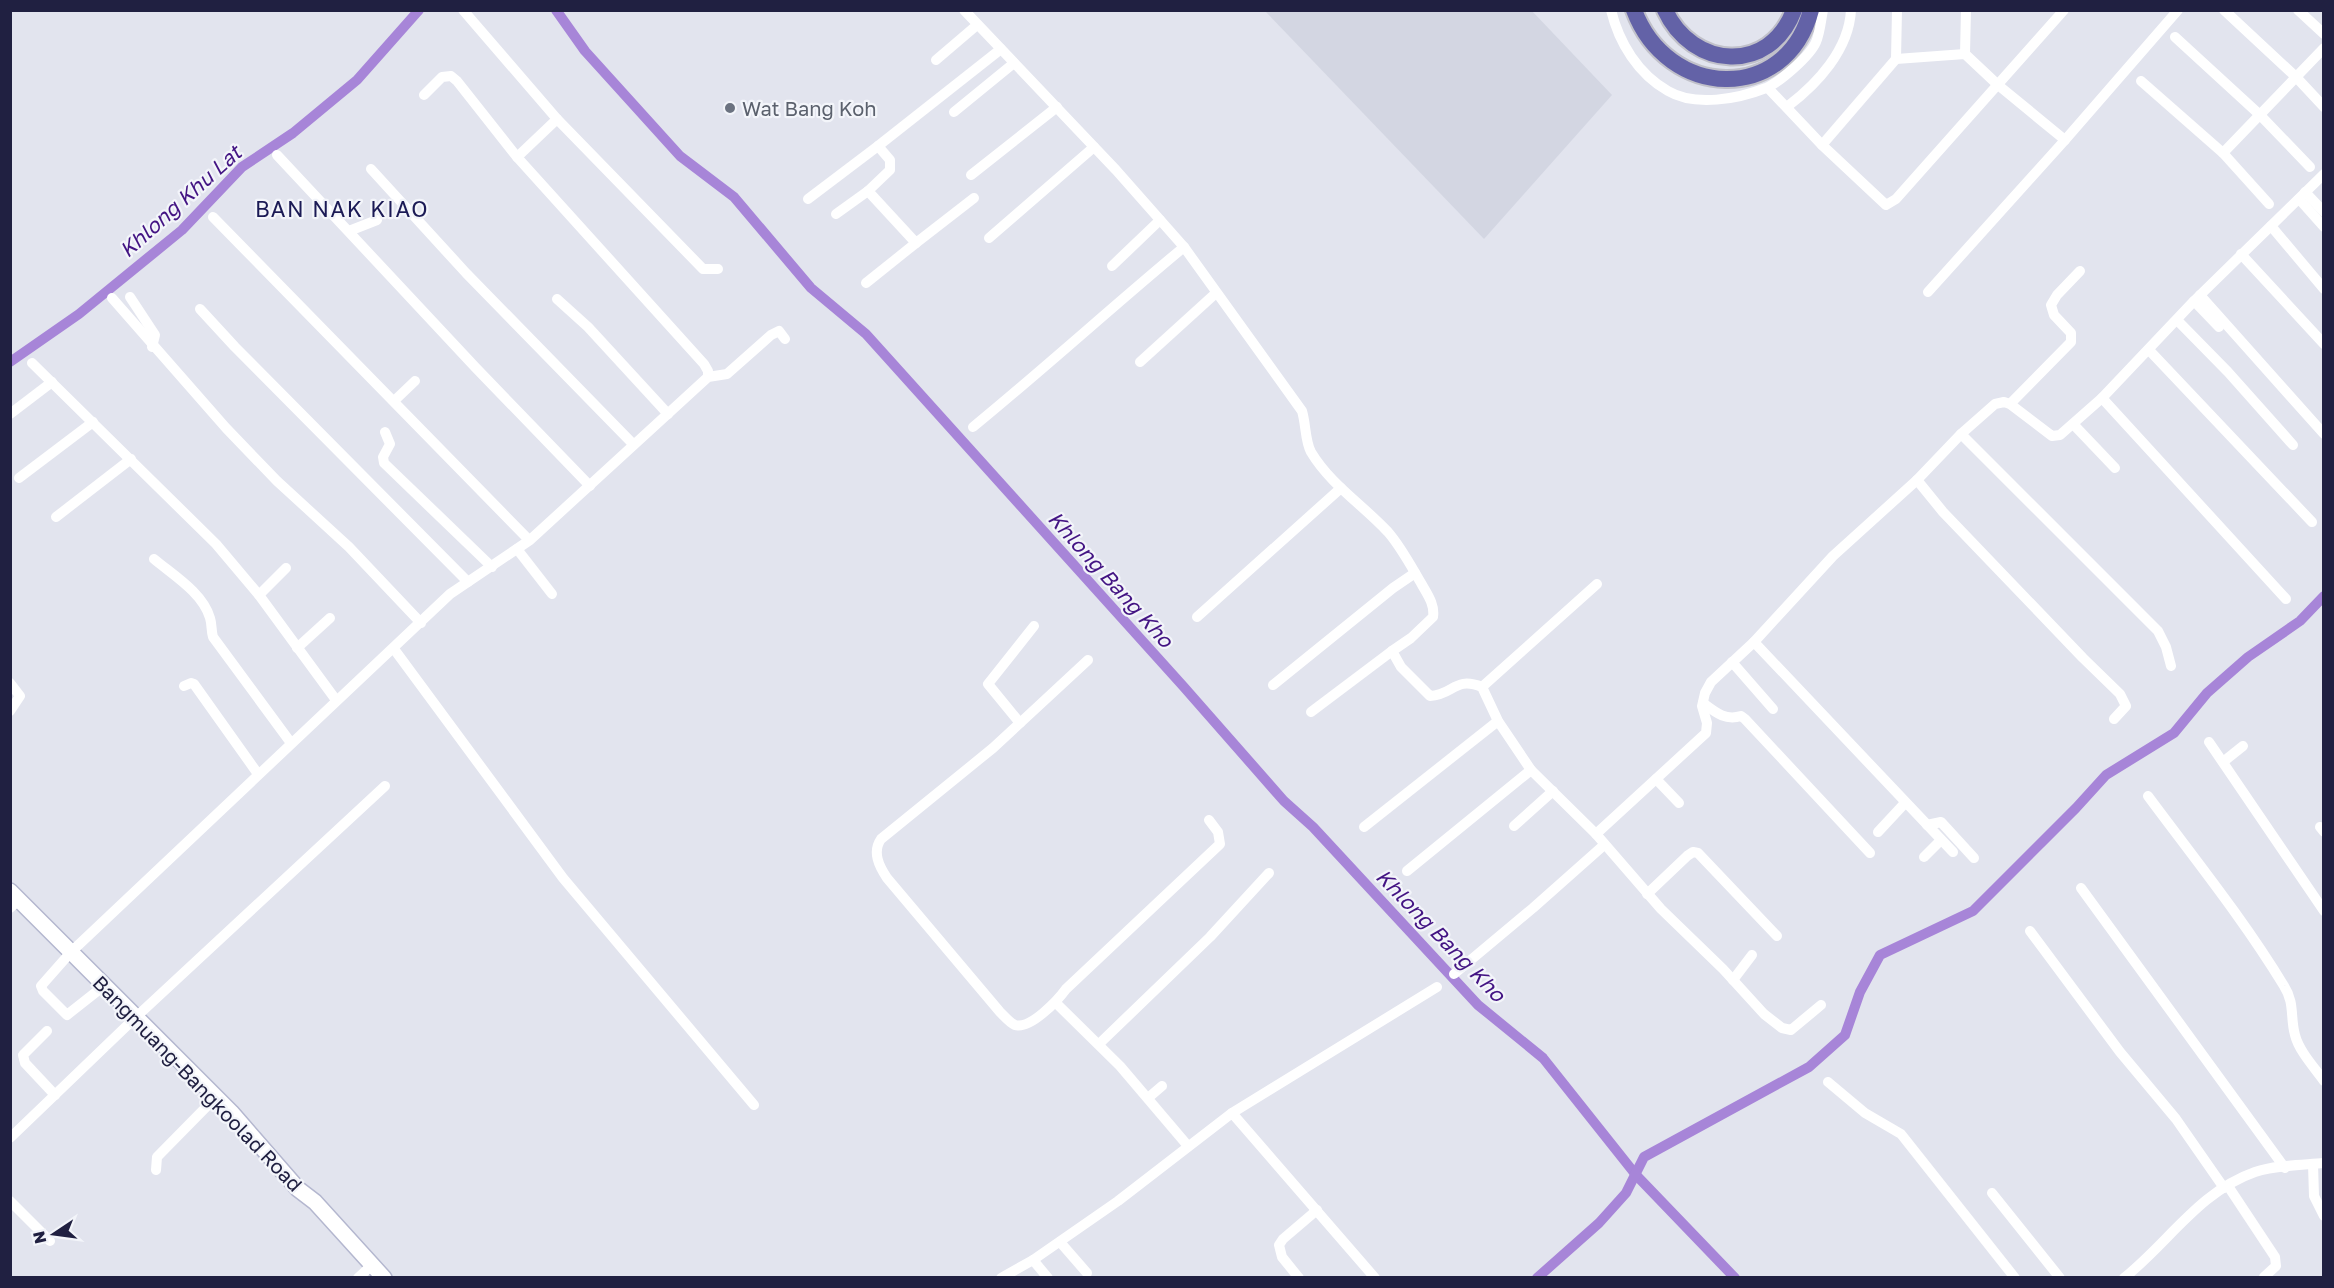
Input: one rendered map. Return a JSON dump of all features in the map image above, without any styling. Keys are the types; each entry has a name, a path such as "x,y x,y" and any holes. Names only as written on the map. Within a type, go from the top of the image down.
{"main road":[{"path":"1634,10 1642,30 1663,56 1673,64 1699,75 1722,79 1748,76 1774,64 1789,52 1802,34 1811,10"},
{"path":"1665,10 1689,44 1711,54 1733,58 1757,51 1770,44 1788,24 1794,10"}],"street":[{"path":"463,10 557,119 704,269 718,269"},
{"path":"964,10 1057,107 1184,247 1302,411 1307,426 1310,450 1341,488 1388,533 1431,600 1433,617 1411,638 1311,712"},
{"path":"1611,10 1615,28 1626,50 1641,69 1667,91 1690,100 1729,98 1768,88 1805,58 1816,42 1823,10"},
{"path":"1788,106 1809,90 1826,71 1840,48 1851,10"},
{"path":"1822,145 1896,59 1896,10"},
{"path":"1965,54 1966,10"},
{"path":"1768,88 1882,203 1889,204 1949,141 2064,10"},
{"path":"1928,292 2178,10"},
{"path":"2224,10 2296,77 2324,107"},
{"path":"2298,10 2324,34"},
{"path":"936,60 977,24"},
{"path":"2175,37 2260,115 2310,167"},
{"path":"2223,153 2324,48"},
{"path":"808,199 1000,49"},
{"path":"1896,59 1965,54 1998,85 2065,140"},
{"path":"954,112 1014,63"},
{"path":"424,95 442,76 451,76 516,156 704,364 708,377"},
{"path":"2141,81 2223,153 2269,204"},
{"path":"971,175 1057,107"},
{"path":"516,156 557,119"},
{"path":"836,214 868,191 891,168 887,154 878,146"},
{"path":"989,238 1094,147"},
{"path":"277,155 590,486"},
{"path":"371,169 466,273 633,444"},
{"path":"1596,834 1706,733 1707,723 1703,703 1711,682 1754,642 1833,556 1917,480 1961,434 1995,404 2004,402 2010,404 2052,436 2060,435 2074,425 2197,298 2324,174"},
{"path":"868,191 916,243"},
{"path":"2302,195 2324,212"},
{"path":"2302,195 2324,227"},
{"path":"866,283 974,198"},
{"path":"213,218 530,540"},
{"path":"349,231 377,220"},
{"path":"1112,266 1160,220"},
{"path":"2271,225 2324,289"},
{"path":"973,428 1184,247"},
{"path":"2241,254 2324,344"},
{"path":"2010,404 2071,342 2071,333 2054,315 2051,306 2057,295 2080,271"},
{"path":"1140,362 1216,293"},
{"path":"130,297 155,335 152,347"},
{"path":"112,298 152,347 270,473 349,547 421,623"},
{"path":"2197,298 2294,410"},
{"path":"2197,298 2324,434"},
{"path":"557,299 588,327 668,414"},
{"path":"200,309 468,582"},
{"path":"2177,320 2228,372 2293,445"},
{"path":"105,985 67,1015 43,991 41,986 71,952 450,594 530,540 708,377 727,374 771,335 778,332 785,339"},
{"path":"2149,350 2312,522"},
{"path":"32,363 216,544 259,595 336,700"},
{"path":"394,401 415,381"},
{"path":"10,414 52,382"},
{"path":"2102,398 2286,599"},
{"path":"19,478 93,422"},
{"path":"2074,425 2115,468"},
{"path":"385,432 390,444 383,457 384,463 492,567"},
{"path":"1961,434 2158,631 2166,646 2171,666"},
{"path":"56,517 131,459"},
{"path":"1917,480 1943,512 2120,694 2126,706 2114,719"},
{"path":"1197,617 1341,488"},
{"path":"517,549 552,594"},
{"path":"154,559 194,593 201,602 210,618 213,637 291,743"},
{"path":"259,595 286,568"},
{"path":"1273,685 1393,588 1415,573"},
{"path":"1482,687 1597,584"},
{"path":"297,648 330,618"},
{"path":"1020,723 988,684 1034,626"},
{"path":"1754,642 1953,852"},
{"path":"394,649 563,878 754,1105"},
{"path":"1392,651 1401,667 1430,696 1438,695 1464,682 1482,687 1497,721 1531,770 1596,834 1647,894 1764,1014 1787,1030 1795,1029 1821,1005"},
{"path":"1088,660 1020,723 881,839 876,851 881,869 887,878 1000,1012 1014,1025 1019,1026 1031,1022 1056,1003 1090,966 1220,844 1218,832 1209,820"},
{"path":"1732,662 1773,710"},
{"path":"10,683 20,696 10,711"},
{"path":"184,686 194,684 258,774"},
{"path":"1703,703 1724,717 1734,719 1741,716 1745,719 1870,853"},
{"path":"1364,827 1497,721"},
{"path":"2209,742 2324,911"},
{"path":"2223,762 2243,746"},
{"path":"1407,871 1531,770"},
{"path":"1656,779 1679,803"},
{"path":"10,1138 136,1017 385,786"},
{"path":"1514,826 1552,791"},
{"path":"2148,796 2233,911 2285,987 2293,1008 2297,1041 2324,1082"},
{"path":"1878,832 1905,803"},
{"path":"1927,825 1941,822 1974,858"},
{"path":"1924,857 1941,840"},
{"path":"1454,974 1604,845"},
{"path":"1647,894 1687,856 1693,852 1698,853 1777,936"},
{"path":"1099,1044 1210,937 1269,873"},
{"path":"2081,888 2285,1168"},
{"name":"Bangmuang-Bangkoolad Road","path":"14,899 105,985 216,1097 298,1188 315,1202 384,1278"},
{"path":"2030,931 2120,1052 2176,1119 2275,1257 2276,1266 2264,1277"},
{"path":"1733,980 1752,955"},
{"path":"1001,1278 1060,1242 1140,1185 1232,1113 1437,987"},
{"path":"1056,1003 1099,1044 1188,1146"},
{"path":"46,1031 23,1055 25,1062 55,1095"},
{"path":"1828,1082 1864,1113 1901,1134 2015,1278"},
{"path":"1148,1098 1162,1086"},
{"path":"156,1170 157,1157 216,1097"},
{"path":"1232,1113 1375,1278"},
{"path":"2124,1278 2195,1209 2226,1187 2255,1172 2318,1163 2314,1196 2324,1216"},
{"path":"1992,1193 2060,1278"},
{"path":"10,1201 50,1241"},
{"path":"1299,1278 1282,1257 1279,1245 1317,1210"},
{"path":"1060,1242 1087,1273"},
{"path":"1033,1260 1048,1278"},
{"path":"358,1278 372,1265"}],"shaded area":[{"path":"1265,11 1532,11 1612,95 1484,239"}],"waterway":[{"name":"Khlong Khu Lat","path":"10,362 79,314 182,230 242,167 293,133 357,80 419,10"},
{"name":"Khlong Bang Kho","path":"556,10 585,51 680,156 734,197 811,288 866,334 1284,801 1313,827 1478,1005 1543,1058 1636,1175 1735,1278"},
{"path":"1537,1278 1599,1223 1626,1193 1644,1157 1809,1067 1845,1035 1860,992 1880,955 1973,911 2106,775 2174,733 2207,693 2248,657 2300,621 2324,596"}],"place":[{"name":"Wat Bang Koh","path":"730,108"}],"district":[{"name":"BAN NAK KIAO","path":"342,208"}]}
